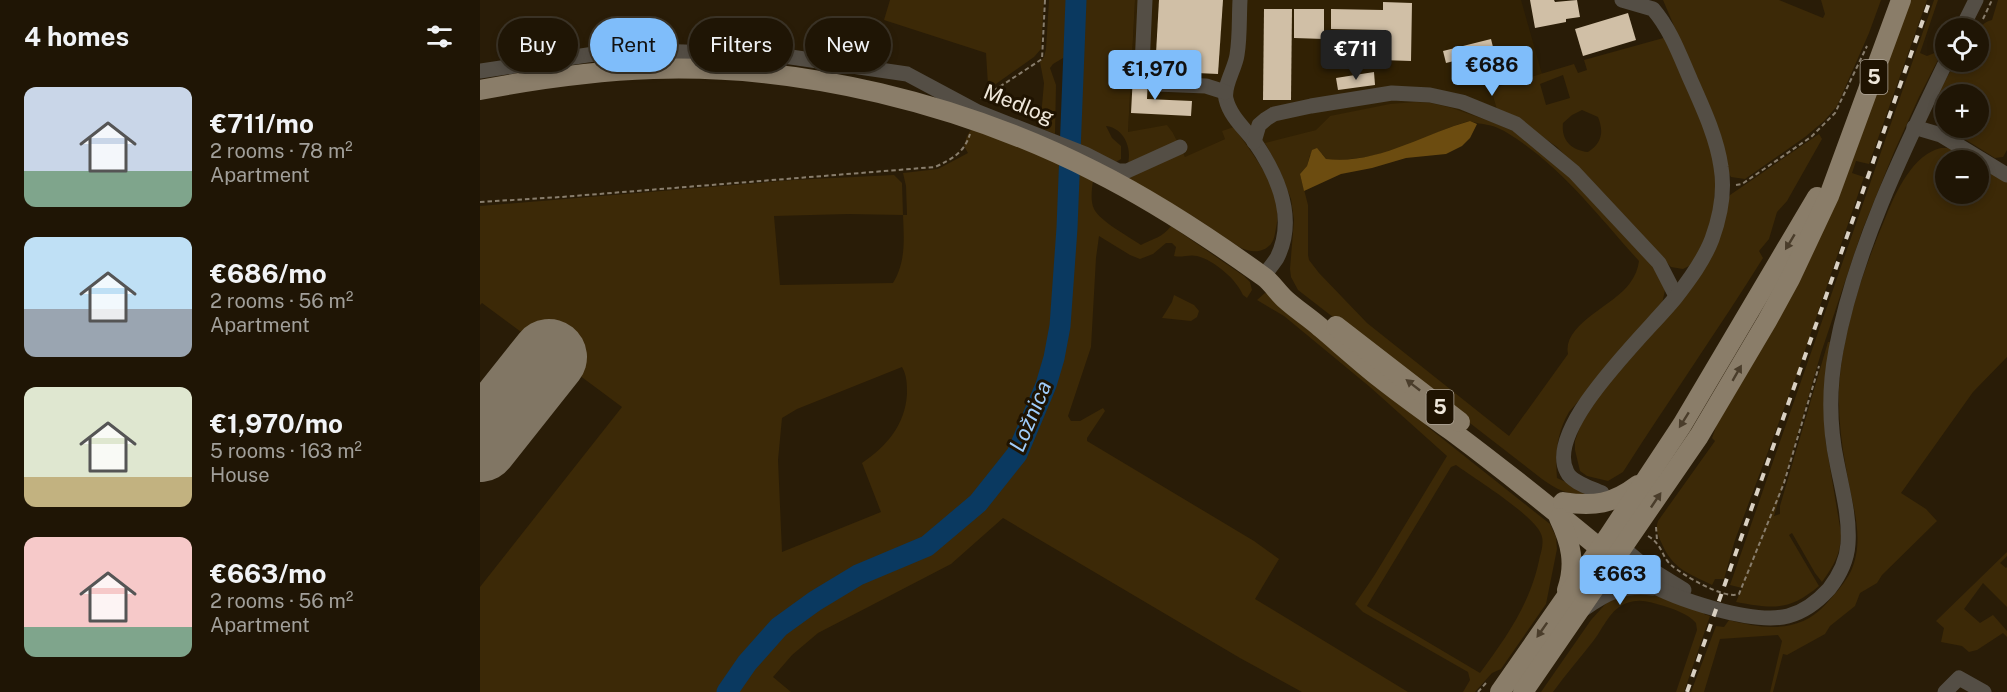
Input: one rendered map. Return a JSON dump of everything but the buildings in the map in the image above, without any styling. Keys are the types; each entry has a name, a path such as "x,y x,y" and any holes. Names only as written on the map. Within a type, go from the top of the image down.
{"main road":[{"name":"5","path":"1611,548 1636,529 1702,430 1767,321 1821,215 1901,0"},
{"name":"5","path":"480,90 525,81 589,73 655,69 718,70 837,84 903,99 965,117 1022,139 1094,171 1190,226 1267,279 1285,299 1377,375 1560,508 1611,548"},
{"name":"5","path":"1611,548 1645,480 1682,425 1827,179 1845,154"},
{"path":"1563,601 1569,583 1572,557 1560,508 1605,503 1627,493 1645,480"},
{"path":"1495,685 1563,601 1611,548"},
{"path":"1523,692 1579,613 1611,548"}],"street":[{"path":"1142,67 1145,0"},
{"path":"1240,0 1237,56 1225,92 1230,109 1254,142 1279,187 1284,206 1284,229 1277,257 1267,279"},
{"path":"1602,493 1572,478 1567,473 1564,456 1570,429 1596,387 1676,296 1703,258 1720,210 1722,188 1722,167 1706,117 1671,35 1652,4 1622,0"},
{"path":"1967,18 1976,0"},
{"name":"Medlog","path":"480,71 621,50 777,55 907,74 978,112 1085,154 1118,171 1127,171 1180,147"},
{"path":"1611,548 1636,576 1659,588 1712,607 1753,617 1768,618 1790,615 1808,607 1822,597 1834,583 1843,568 1848,546 1849,526 1831,423 1835,353 1848,300 1871,233 1914,127 1941,72"},
{"path":"1156,84 1206,86 1225,92"},
{"path":"1254,142 1259,125 1266,119 1274,114 1311,106 1392,93 1430,95 1462,102 1516,124 1575,172 1659,263 1676,296"},
{"path":"1914,127 1941,135 2007,175"},
{"path":"1611,548 1712,607"},
{"path":"1579,613 1605,595 1622,588 1632,586 1659,588"},
{"path":"1945,692 1959,678 1984,692"}],"path":[{"path":"981,99 1042,59 1046,0"},
{"path":"1722,188 1742,184 1811,137 1835,113 1868,43"},
{"path":"480,202 935,167 954,158 966,146 971,128"},
{"path":"1636,529 1657,541 1669,564 1722,594 1733,597 1739,594 1784,483 1820,364"},
{"path":"1478,692 1495,685"}],"shaded area":[{"path":"890,0 1044,0 1041,49 1034,57 993,86 988,85 986,53 891,22 891,18 885,18"},
{"path":"1049,0 1071,0 1068,55 1050,68 1056,85 1055,134 1040,128 1044,83 1040,62 1046,49"},
{"path":"1082,0 1135,0 1128,132 1167,125 1178,143 1128,164 1128,145 1122,135 1112,128 1106,126 1112,138 1121,146 1121,159 1116,162 1074,143"},
{"path":"1135,0 1521,0 1542,74 1491,89 1497,110 1492,122 1330,116 1317,130 1248,149 1234,127 1225,139 1185,158 1173,133 1128,132"},
{"path":"1663,0 1779,0 1823,18 1825,14 1821,0 1881,0 1837,106 1805,137 1745,179 1731,177 1727,170 1694,73"},
{"path":"1909,0 1927,0 1869,164 1856,161 1852,173 1864,177 1798,371 1735,540 1724,579 1715,579 1712,585 1676,565 1666,552 1658,535 1658,521 1715,441 1712,438 1719,418"},
{"path":"1934,0 1938,0 1920,53 1927,56 1935,53 1935,66 1894,152 1862,231 1821,353 1774,516 1780,514 1780,506 1828,342 1830,342 1825,438 1841,533 1838,553 1822,582 1792,533 1789,535 1819,586 1790,604 1771,607 1736,602 1742,588 1730,585"},
{"path":"1998,0 2007,0 2007,150 2003,157 1995,158 1989,154 1989,150 1982,150 1963,138 1989,138 1989,84 1943,84 1950,72 1989,72 1989,22 1992,20"},
{"path":"1667,37 1709,139 1716,178 1712,226 1693,264 1683,269 1671,267 1557,147 1523,123 1497,110 1491,89 1574,64 1578,73 1587,70 1584,60","holes":["1563,75 1570,98 1546,105 1540,84","1582,110 1598,117 1601,128 1599,141 1588,152 1568,143 1563,129 1563,123"]},
{"path":"1431,103 1452,108 1518,133 1557,164 1656,267 1665,290 1662,304 1569,412 1559,435 1556,460 1557,478 1594,495 1566,492 1542,479 1298,290 1291,277 1294,220 1291,199 1280,171 1265,143 1316,130 1330,116 1390,104","holes":["1470,121 1504,131 1546,161 1639,261 1630,283 1573,333 1568,343 1568,354 1509,436 1367,323 1319,273 1308,255 1308,205 1300,174 1307,166 1310,155 1322,154 1326,159 1337,160 1381,154"]},
{"path":"1470,121 1477,124 1470,138 1462,146 1446,154 1406,158 1341,174 1304,191 1300,174 1307,166 1312,150 1317,148 1326,159 1345,160 1363,157 1400,147"},
{"path":"1234,127 1266,174 1276,200 1278,214 1273,239 1266,248 1259,251 1239,247 1191,215 1122,176 1181,149 1185,157 1225,139 1222,131"},
{"path":"972,128 1064,164 1059,293 1054,334 1045,373 1031,411 1010,449 982,485 933,531 827,584 790,609 744,654 720,692 480,692 480,587 622,407 482,303 480,305 480,206 793,180 894,175 902,183 903,215 907,215 903,173 938,169 968,153 964,146","holes":["903,215 902,259 893,283 780,285 774,216","902,367 907,390 903,415 887,442 862,463 881,512 782,552 778,460 782,418 797,409"]},
{"path":"1819,134 1822,139 1787,201 1777,212 1769,239 1759,251 1763,258 1623,472 1608,481 1587,476 1580,471 1575,450 1575,441 1581,424 1606,386 1665,320 1730,195"},
{"path":"1948,148 1953,150 1936,150"},
{"path":"1935,150 1935,204 1989,204 1989,168 2007,180 2007,357 1973,392 1901,493 1926,509 1937,521 1882,575 1877,583 1860,593 1855,606 1830,626 1825,634 1787,655 1783,654 1773,692 1770,692 1782,641 1778,635 1720,639 1704,692 1691,692 1716,626 1724,627 1729,620 1755,626 1793,625 1816,614 1843,584 1851,571 1857,546 1857,533 1840,428 1839,407 1841,365 1845,343 1862,278 1895,196 1914,166"},
{"path":"1076,170 1093,180 1094,209 1102,219 1115,228 1141,245 1161,235 1171,226 1244,276 1250,282 1252,290 1247,298 1224,271 1204,258 1174,256 1176,247 1172,243 1166,243 1153,254 1140,259 1099,236 1091,347 1068,416 1071,421 1080,421 1103,408 1105,411 1087,441 1254,541 1279,559 1255,599 1408,692 1302,692 1003,518 951,564 818,633 792,655 773,677 791,692 733,692 767,645 795,619 827,597 859,580 919,554 940,540 979,505 1015,461 1047,402 1065,338 1073,254"},
{"path":"1265,293 1270,294 1399,398 1429,428 1550,524 1556,537 1557,549 1546,604 1501,669 1492,673 1475,692 1463,692 1470,680 1468,672 1363,612 1355,604 1447,456 1370,387 1284,316 1257,300","holes":["1456,465 1528,517 1536,526 1542,539 1542,548 1531,589 1517,618 1480,673 1367,606 1451,467"]},
{"path":"1174,295 1194,305 1199,311 1197,317 1191,321 1162,318"},
{"path":"2007,552 2007,556 2000,563 2007,567 2007,607 1983,583 1964,609 1980,623 1993,615 2007,631 2007,637 2003,633 1977,650 1969,652 1962,646 1941,642 1944,628 1936,621"},
{"path":"1650,591 1705,610 1704,614 1710,616 1684,692 1676,692 1697,630 1696,623 1677,611 1655,603 1641,601 1627,603 1616,609 1553,692 1541,692 1591,620 1610,599"}],"waterway":[{"name":"Ložnica","path":"727,692 747,663 779,627 815,601 858,575 927,546 978,503 1017,454 1046,385 1060,326 1067,228 1076,0"}],"runway":[{"path":"480,444 549,357"}],"railway":[{"path":"1687,692 1930,0"}]}
